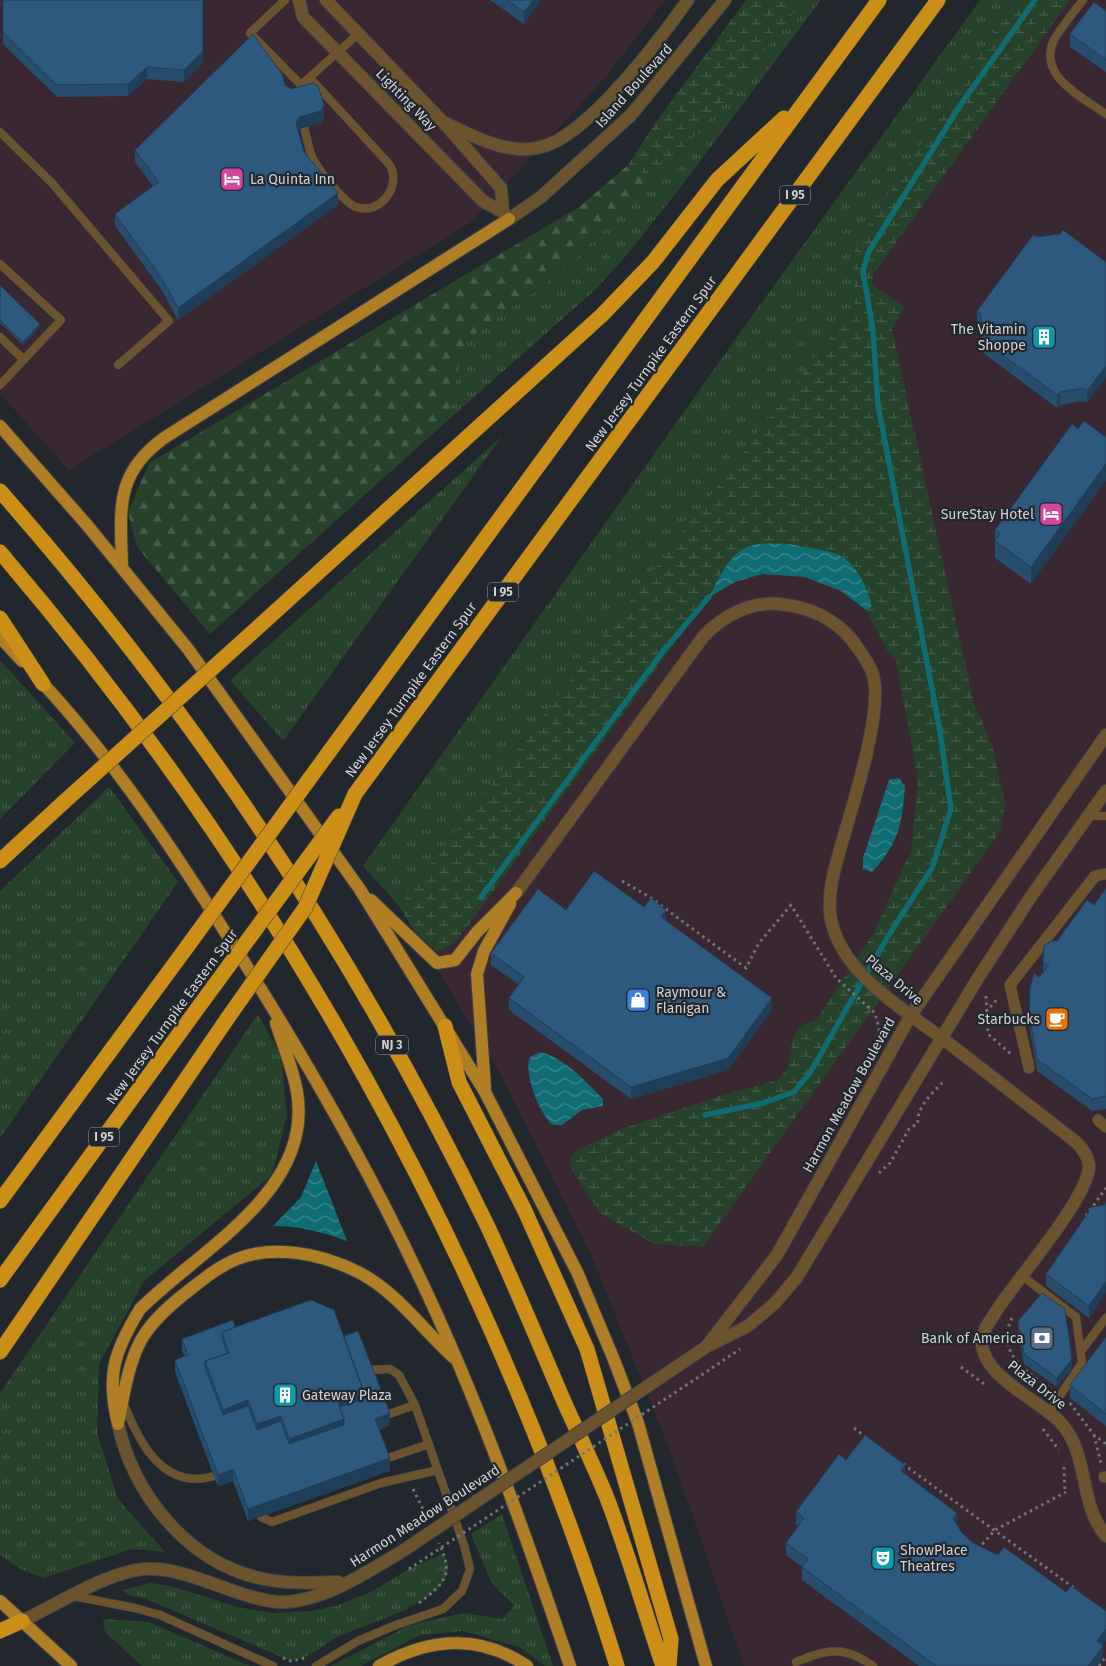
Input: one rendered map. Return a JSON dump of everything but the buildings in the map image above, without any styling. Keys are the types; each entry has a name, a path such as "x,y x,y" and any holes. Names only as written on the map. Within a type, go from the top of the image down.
{"highway":[{"path":"0,1202 879,0"},
{"name":"New Jersey Turnpike Eastern Spur","path":"0,1280 938,0"},
{"path":"0,861 602,315 658,256 717,180 810,95"},
{"name":"NJ 3","path":"0,492 46,544 112,625 231,786 281,859 336,948 391,1044 486,1223 527,1314 607,1499 663,1666"},
{"name":"NJ 3","path":"0,552 90,662 174,774 253,892 356,1059 448,1236 503,1359 558,1491 617,1666"},
{"path":"0,618 43,684"},
{"path":"0,1352 305,908 355,794"},
{"path":"445,1026 459,1082 524,1209 587,1349 671,1639 669,1666"},
{"path":"0,1631 22,1621"}],"main road":[{"path":"122,568 122,501 133,469 141,457 164,438 506,216"},
{"path":"0,426 122,568 188,649 359,888 485,1092 578,1274 614,1360 638,1423 706,1666"},
{"path":"0,637 91,739 139,801 179,858 328,1101 370,1178 418,1274 457,1360 508,1485 570,1666"},
{"path":"359,888 437,963 455,960 477,932 516,893"},
{"path":"485,1092 476,974 484,951 516,893"},
{"path":"118,1424 111,1396 115,1362 127,1330 140,1309 253,1209 272,1189 291,1155 297,1132 297,1092 270,1004"},
{"path":"118,1424 132,1360 140,1342 152,1325 170,1306 215,1270 237,1259 264,1252 288,1252 312,1256 358,1272 400,1300 429,1335 457,1360"},
{"path":"0,1601 72,1666"},
{"path":"379,1666 418,1648 458,1642 496,1649 527,1666"},
{"path":"700,1644 714,1666"}],"street":[{"name":"Lighting Way","path":"298,0 303,17 483,201 506,216"},
{"name":"Lighting Way","path":"326,0 443,122 501,188 506,216"},
{"name":"Island Boulevard","path":"443,122 498,145 519,148 541,148 558,141 585,120 630,75 652,50 688,0"},
{"name":"Island Boulevard","path":"506,216 541,197 631,116 725,0"},
{"name":"Plaza Drive","path":"516,893 703,637 715,624 732,614 754,607 776,604 816,611 831,620 846,633 872,672 876,705 868,744 834,873 829,905 832,921 846,957 858,972 1076,1142 1084,1151 1089,1164 1087,1181 1079,1199 984,1329 982,1350 991,1368 1060,1422 1074,1442 1082,1465 1096,1524 1106,1536"},
{"name":"Harmon Meadow Boulevard","path":"706,1347 777,1255 911,1014 1106,735"},
{"name":"Harmon Meadow Boulevard","path":"22,1621 113,1576 143,1569 167,1570 256,1598 279,1602 304,1599 352,1581 404,1550 706,1347 748,1326 775,1303 797,1277 942,1038 1032,895 1106,792"},
{"path":"1029,1068 1010,984 1095,876 1106,874"},
{"path":"118,1424 123,1446 134,1473 146,1493 180,1534 210,1557 240,1573 279,1582 352,1581"}],"lane":[{"path":"285,0 250,33 300,89 358,34"},
{"path":"1083,0 1055,38 1051,54 1052,68 1059,80 1106,114"},
{"path":"304,127 314,160 350,204 362,208 372,207 383,201 391,192 395,179 389,164 310,78"},
{"path":"0,132 52,183 169,321 118,365"},
{"path":"0,264 61,320 0,385"},
{"path":"0,337 24,360"},
{"path":"1088,816 1106,816"},
{"path":"1021,1276 1076,1317 1082,1363 1048,1412"},
{"path":"1081,1351 1106,1318"},
{"path":"316,1666 358,1641 396,1625 443,1609 462,1592 470,1568 415,1404 399,1376 390,1369 370,1370"},
{"path":"122,1400 135,1433 153,1458 173,1475 199,1481 214,1476"},
{"path":"386,1415 415,1404"},
{"path":"385,1459 429,1444"},
{"path":"261,1517 272,1522 381,1484 438,1470"},
{"path":"73,1596 160,1615 273,1666"},
{"path":"796,1662 830,1650 848,1651 873,1666"}],"path":[{"path":"622,882 648,896 746,968 760,943 791,905 836,978 876,1013 879,1029 876,1041"},
{"path":"986,1012 988,1034 1029,1068"},
{"path":"1084,1218 1106,1188"},
{"path":"1016,1313 1006,1334 1013,1357 1026,1372 1060,1395 1079,1413 1094,1434 1106,1444"},
{"path":"961,1367 989,1388"},
{"path":"409,1569 712,1368"},
{"path":"1039,1424 1061,1454"},
{"path":"854,1428 869,1440"},
{"path":"1094,1434 1105,1477"},
{"path":"1063,1461 1065,1492"},
{"path":"901,1462 1082,1594"},
{"path":"973,1555 995,1530 1085,1482"},
{"path":"1099,1666 1106,1656"}],"shaded area":[{"path":"0,0 665,0 605,78 470,223 69,470 0,394"},
{"path":"1070,0 1106,0 1106,1666 744,1666 671,1453 589,1250 502,1077 399,906 873,275"}],"green space":[{"path":"746,0 803,0 735,92 654,179 628,165 656,122"},
{"path":"803,0 821,0 680,188 626,256 596,289 447,421 465,341 564,270 654,179 735,92"},
{"path":"980,0 1015,0 862,235 852,257 855,305 399,906 363,866 734,341"},
{"path":"1015,0 1070,0 873,275 872,285 905,307 892,329 974,704 993,747 1005,803 1000,832 703,1247 654,1244 600,1213 569,1165 574,1152 624,1128 723,1095 778,1080 788,1067 793,1038 802,1025 816,1020 872,936 911,851 918,780 896,660 889,654 866,610 872,605 746,547 723,572 706,601 455,943 438,952 416,934 399,906 855,305 852,257 862,235"},
{"path":"628,165 654,179 564,270 465,341 447,421 210,634 137,547 128,512 149,463 579,207"},
{"path":"502,436 283,741 230,680"},
{"path":"0,660 75,743 0,819"},
{"path":"109,787 178,882 0,1138 0,891"},
{"path":"258,1014 281,1056 287,1115 272,1175 144,1281 99,1364 97,1433 118,1499 165,1552 132,1549 43,1578 20,1569 0,1555 0,1393"},
{"path":"502,1514 553,1666 545,1666 519,1647 463,1631 420,1635 361,1666 331,1666 410,1625 464,1613 502,1619 514,1606 491,1582 471,1534"},
{"path":"444,1553 448,1567 445,1579 435,1591 421,1601 405,1610 335,1638 306,1657 291,1661 146,1599 129,1595 122,1590 150,1583 170,1586 241,1608 273,1613 311,1611 336,1606 371,1592 409,1569"},
{"path":"103,1619 149,1622 250,1666 142,1666 105,1632"}],"water":[{"path":"757,544 790,544 829,552 847,560 861,578 872,606 866,610 841,591 805,577 762,574 735,582 709,597 729,562 747,547"},
{"path":"899,778 905,786 898,833 888,852 872,872 863,869 863,858 889,780"},
{"path":"540,1052 558,1059 574,1071 603,1099 603,1106 582,1110 562,1125 553,1125 538,1103 529,1073 528,1064 530,1057"},
{"path":"316,1161 347,1241 311,1230 273,1226 301,1197"}],"waterway":[{"path":"705,1115 763,1103 794,1092 811,1071 890,933 932,868 951,809 940,731 878,405 873,331 863,272 868,253 961,104 1035,0"},
{"path":"481,897 664,650 709,597"}],"place":[{"name":"La Quinta Inn","path":"232,179"},
{"name":"The Vitamin Shoppe","path":"1044,337"},
{"name":"SureStay Hotel","path":"1051,514"},
{"name":"Raymour & Flanigan","path":"638,1000"},
{"name":"Starbucks","path":"1057,1019"},
{"name":"Bank of America","path":"1042,1338"},
{"name":"Gateway Plaza","path":"285,1395"},
{"name":"ShowPlace Theatres","path":"883,1558"}]}
